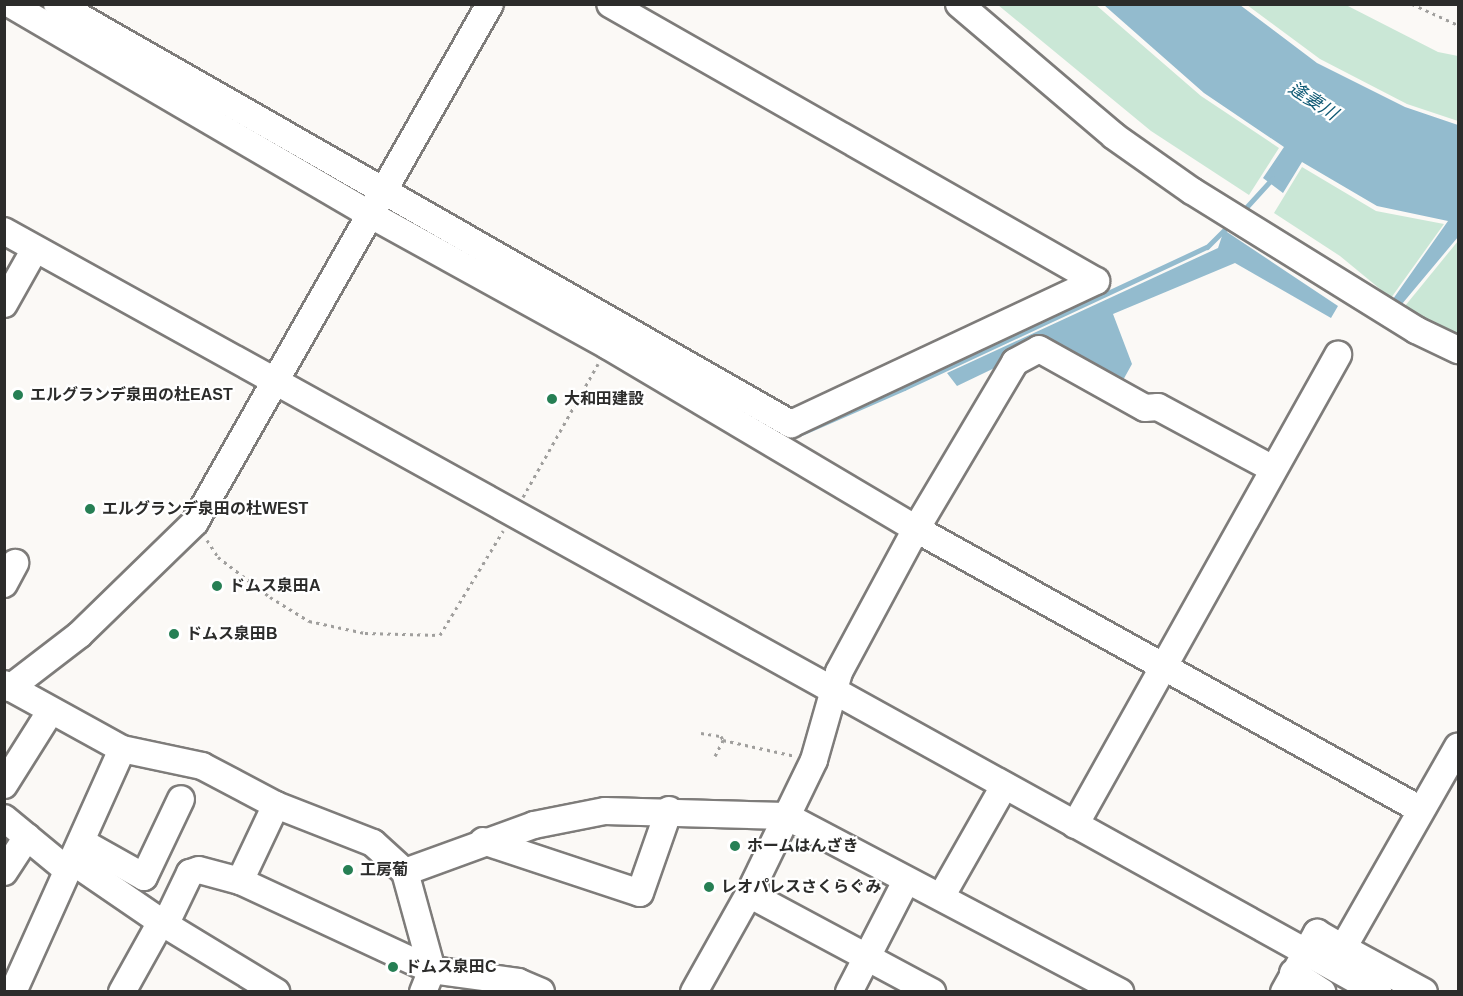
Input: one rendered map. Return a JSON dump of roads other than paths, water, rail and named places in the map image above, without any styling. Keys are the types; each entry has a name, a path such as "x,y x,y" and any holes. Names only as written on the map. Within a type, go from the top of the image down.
{"street":[{"path":"10,4 369,214 608,346 916,529 1421,810"},
{"path":"57,4 384,189 791,424 1096,281 610,4"},
{"path":"428,981 405,872 373,843 276,805 202,766 122,749 50,712 7,686 79,634 195,522 490,4"},
{"path":"959,4 1114,136 1183,184 1416,330 1458,350"},
{"path":"4,231 276,379 1075,825 1322,992"},
{"path":"4,304 35,249"},
{"path":"694,992 749,894 814,760 839,672 916,529 1015,362 1039,349 1145,408 1158,407 1273,469"},
{"path":"1075,825 1338,355"},
{"path":"768,440 781,418"},
{"path":"4,785 50,712"},
{"path":"1343,948 1458,746"},
{"path":"11,979 56,902 122,749"},
{"path":"941,897 1004,786"},
{"path":"4,818 27,837 74,858 144,877 181,799"},
{"path":"240,880 276,805"},
{"path":"405,872 483,841 534,825 605,811 669,810 786,816 1120,992"},
{"path":"483,841 640,893 669,810"},
{"path":"4,872 27,837"},
{"path":"74,858 163,923 276,992"},
{"path":"122,992 190,873 199,870 240,880 428,981 518,982 541,992"},
{"path":"849,992 906,881"},
{"path":"749,894 932,992"},
{"path":"1294,972 1317,933 1424,992"},
{"path":"1294,972 1378,992"}],"water":[{"name":"逢妻川","path":"1104,5 1240,5 1317,63 1405,107 1458,125 1458,237 1402,304 1393,299 1448,221 1377,206 1302,162 1283,193 1263,178 1284,147 1204,93"},
{"path":"1224,230 1338,306 1331,318 1235,263 1113,314 1132,364 1122,382 1034,349 957,386 947,373 1218,248"}],"waterway":[{"path":"37,4 51,13"},
{"path":"1241,213 1273,178"},
{"path":"774,429 790,438 904,388 1207,247 1230,224"}],"place":[{"name":"エルグランデ泉田の杜EAST","path":"18,395"},
{"name":"大和田建設","path":"552,399"},
{"name":"エルグランデ泉田の杜WEST","path":"90,509"},
{"name":"ドムス泉田A","path":"217,586"},
{"name":"ドムス泉田B","path":"174,634"},
{"name":"ホームはんざき","path":"735,846"},
{"name":"工房葡","path":"348,870"},
{"name":"レオパレスさくらぐみ","path":"709,887"},
{"name":"ドムス泉田C","path":"393,967"}]}
